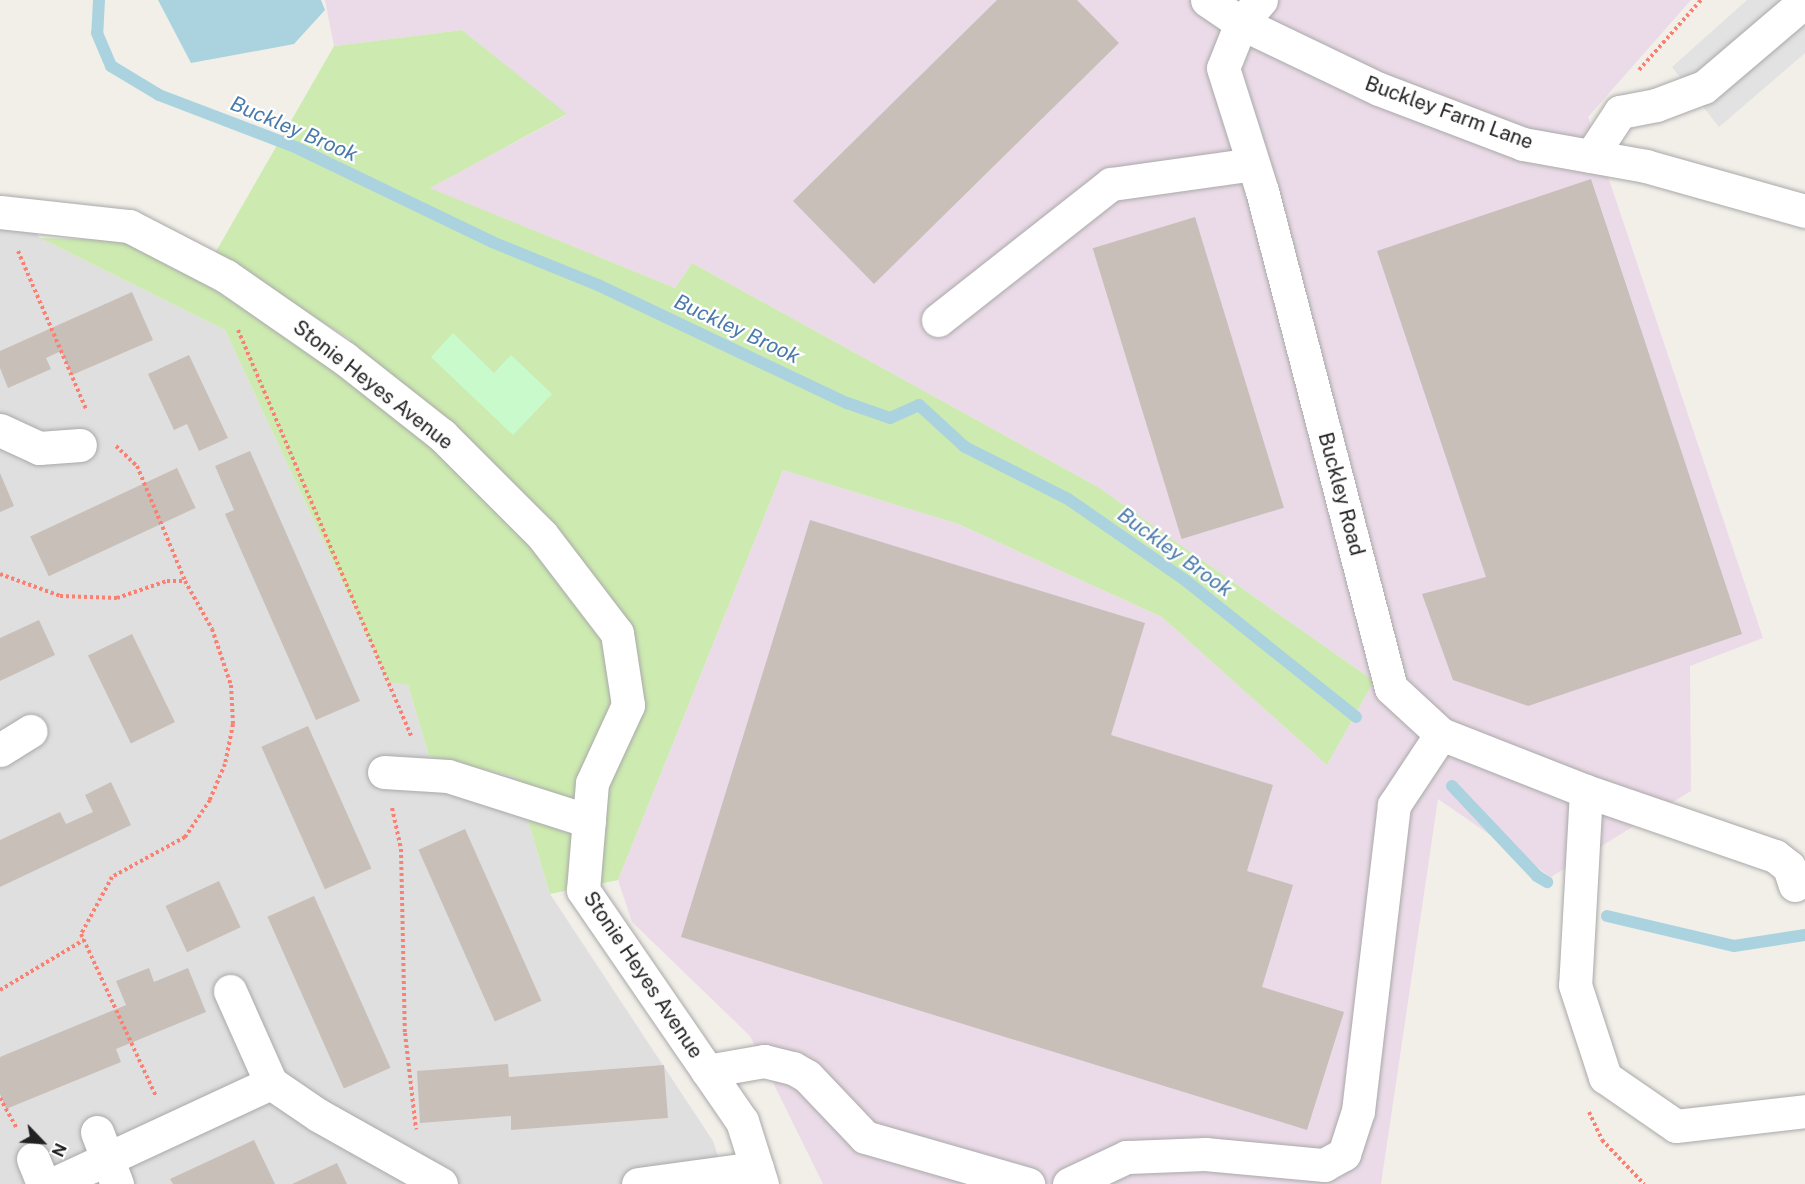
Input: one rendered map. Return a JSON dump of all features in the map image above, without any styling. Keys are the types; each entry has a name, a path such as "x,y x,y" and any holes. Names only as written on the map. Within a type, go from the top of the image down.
{"street":[{"path":"1207,0 1251,11"},
{"path":"1591,156 1620,112 1656,105 1704,87 1805,1"},
{"name":"Buckley Farm Lane","path":"1251,11 1379,89 1522,144 1646,166 1805,211"},
{"name":"Buckley Road","path":"1251,11 1222,68 1253,164 1392,688 1441,734 1586,791 1689,824 1775,856 1789,867 1795,885"},
{"path":"938,320 1111,184 1253,164"},
{"name":"Stonie Heyes Avenue","path":"1,212 129,226 225,276 344,358 442,435 542,535 617,633 628,705 592,783 583,890 742,1121 759,1176"},
{"path":"0,430 39,448 87,435"},
{"path":"0,750 31,731"},
{"path":"1069,1184 1126,1157 1205,1154 1324,1165 1344,1154 1359,1111 1394,805 1441,734"},
{"path":"384,772 448,776 589,821"},
{"path":"1586,791 1575,985 1605,1077 1676,1126 1805,1111"},
{"path":"230,991 271,1083 318,1115 441,1184"},
{"path":"707,1071 764,1061 793,1068 807,1076 864,1137 1028,1184"},
{"path":"53,1184 271,1083"},
{"path":"638,1184 759,1176"}],"path":[{"path":"1620,112 1641,64 1701,0"},
{"path":"1,212 87,435 137,466 185,581 212,629 231,686 233,724 225,764 210,800 185,837 112,877 81,934 171,1130"},
{"path":"236,324 428,773"},
{"path":"0,574 60,596 117,598 167,581 185,581"},
{"path":"384,772 401,849 405,1033 417,1138 406,1163"},
{"path":"0,990 84,940"}],"shaded area":[{"path":"325,0 1691,0 1588,117 1763,638 1690,666 1691,791 1551,877 1438,799 1381,1184 823,1184 750,1036 632,922 618,880 783,470 958,524 1162,617 1327,765 1374,681 1098,487 692,263 675,288 429,188 566,115 462,30 334,46"},
{"path":"1747,0 1805,0 1805,53 1719,127 1672,67"},
{"path":"0,194 40,238 225,330 389,682 408,685 429,756 515,777 550,894 713,1141 727,1184 0,1184"}],"green space":[{"path":"462,30 567,114 430,188 675,288 692,263 1098,487 1374,681 1327,765 1162,617 958,524 783,470 618,880 550,894 515,777 429,756 408,685 389,682 225,330 40,238 125,240 199,279 330,367 351,340 214,255 334,46"},
{"path":"453,333 494,373 511,355 552,394 513,435 431,357"}],"water":[{"path":"158,0 321,0 325,10 294,44 191,63"}],"building":[{"path":"997,0 1077,0 1119,43 874,284 793,201"},
{"path":"1591,179 1742,634 1528,706 1453,680 1422,594 1486,577 1377,251"},
{"path":"1195,217 1284,508 1182,539 1093,248"},
{"path":"132,292 153,340 72,375 61,351 46,358 51,369 8,388 0,368 0,351"},
{"path":"189,355 228,438 199,451 187,424 174,430 148,374"},
{"path":"250,451 360,701 316,720 225,514 234,510 215,466"},
{"path":"177,468 196,508 49,576 30,536"},
{"path":"0,473 14,506 0,512"},
{"path":"810,520 1145,623 1111,735 1273,785 1247,871 1293,885 1262,987 1344,1012 1307,1130 681,937"},
{"path":"39,620 55,655 0,681 0,638"},
{"path":"132,634 175,722 131,744 88,655"},
{"path":"308,726 371,869 325,889 261,747"},
{"path":"111,782 131,825 0,887 0,840 60,812 66,824 93,812 85,795"},
{"path":"465,829 541,1001 495,1021 418,850"},
{"path":"219,881 241,927 187,952 166,906"},
{"path":"314,896 390,1068 344,1088 267,917"},
{"path":"149,968 154,982 188,968 206,1012 116,1049 121,1062 6,1109 0,1094 0,1057 126,1005 116,981"},
{"path":"508,1064 509,1077 664,1065 668,1118 511,1130 511,1116 420,1123 417,1071"},
{"path":"254,1140 275,1184 173,1184 170,1179"},
{"path":"337,1163 347,1184 292,1184"}],"waterway":[{"name":"Buckley Brook","path":"99,0 97,33 111,66 159,95 295,147 492,242 598,285 847,403 890,418 919,405 965,447 1068,499 1185,580 1356,717"},
{"name":"Buckley Brook","path":"1452,786 1537,876 1547,882"},
{"name":"Buckley Brook","path":"1607,916 1734,946 1805,935"}]}
